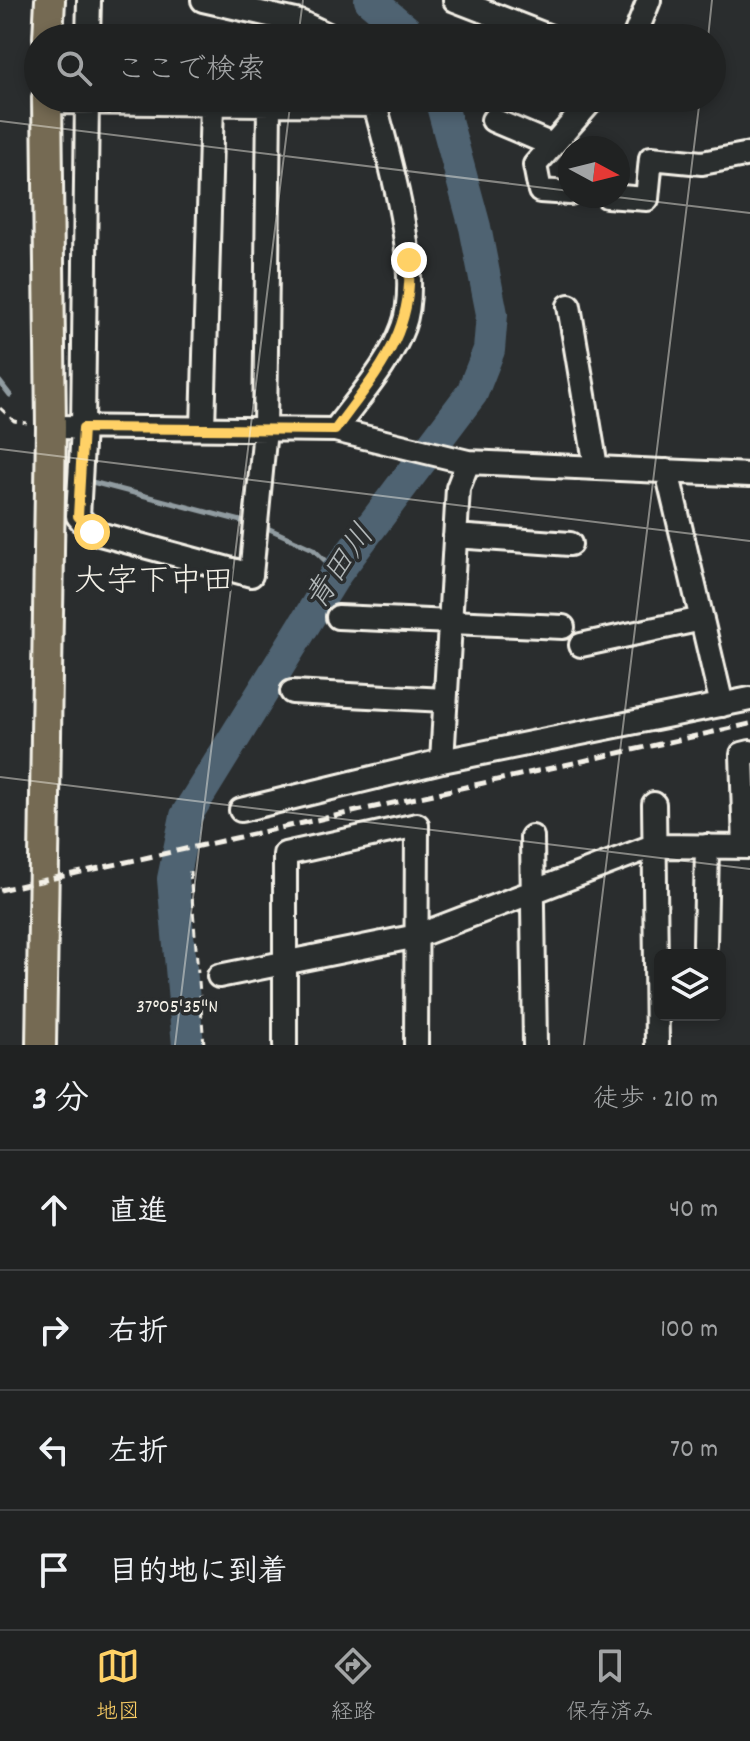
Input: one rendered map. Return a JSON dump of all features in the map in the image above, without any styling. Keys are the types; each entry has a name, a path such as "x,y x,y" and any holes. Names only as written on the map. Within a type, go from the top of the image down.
{"main road":[{"path":"49,24 50,0"},
{"path":"41,1045 51,427 47,112"}],"street":[{"path":"88,24 89,0"},
{"path":"203,0 304,24"},
{"path":"455,0 488,6 525,24"},
{"path":"640,24 649,0"},
{"path":"87,112 83,428 78,516 92,532 251,575 265,430 269,112"},
{"path":"203,428 212,112"},
{"path":"335,430 394,347 408,309 409,260 376,112"},
{"path":"558,192 540,191 535,165 581,112"},
{"path":"493,120 552,145"},
{"path":"630,198 647,199 651,158 702,163 750,154"},
{"path":"569,306 596,467"},
{"path":"51,427 335,430 458,459 750,475"},
{"path":"442,761 458,459"},
{"path":"667,471 722,705"},
{"path":"455,536 570,544"},
{"path":"338,617 563,627"},
{"path":"581,645 702,619"},
{"path":"292,692 445,700"},
{"path":"241,810 442,761 750,699"},
{"path":"219,976 417,936 653,846 748,847 742,754 750,752"},
{"path":"654,804 657,1045"},
{"path":"285,1045 285,854 417,825 416,1045"},
{"path":"532,837 535,1045"},
{"path":"705,945 707,846"}],"path":[{"path":"0,408 14,421 51,427"},
{"path":"190,871 204,1045"}],"waterway":[{"name":"青田川","path":"370,0 398,24"},
{"name":"青田川","path":"188,1045 173,879 186,816 337,572 472,393 489,350 492,314 475,227 444,112"},
{"path":"0,382 10,395"},
{"path":"92,482 241,521"},
{"path":"263,526 313,549 337,572"}],"railway":[{"path":"0,890 750,724"}],"district":[{"name":"大字下中田","path":"154,584"}],"route":[{"path":"92,532 78,516 83,428 335,430 386,360 403,328 411,285 409,260"}]}
